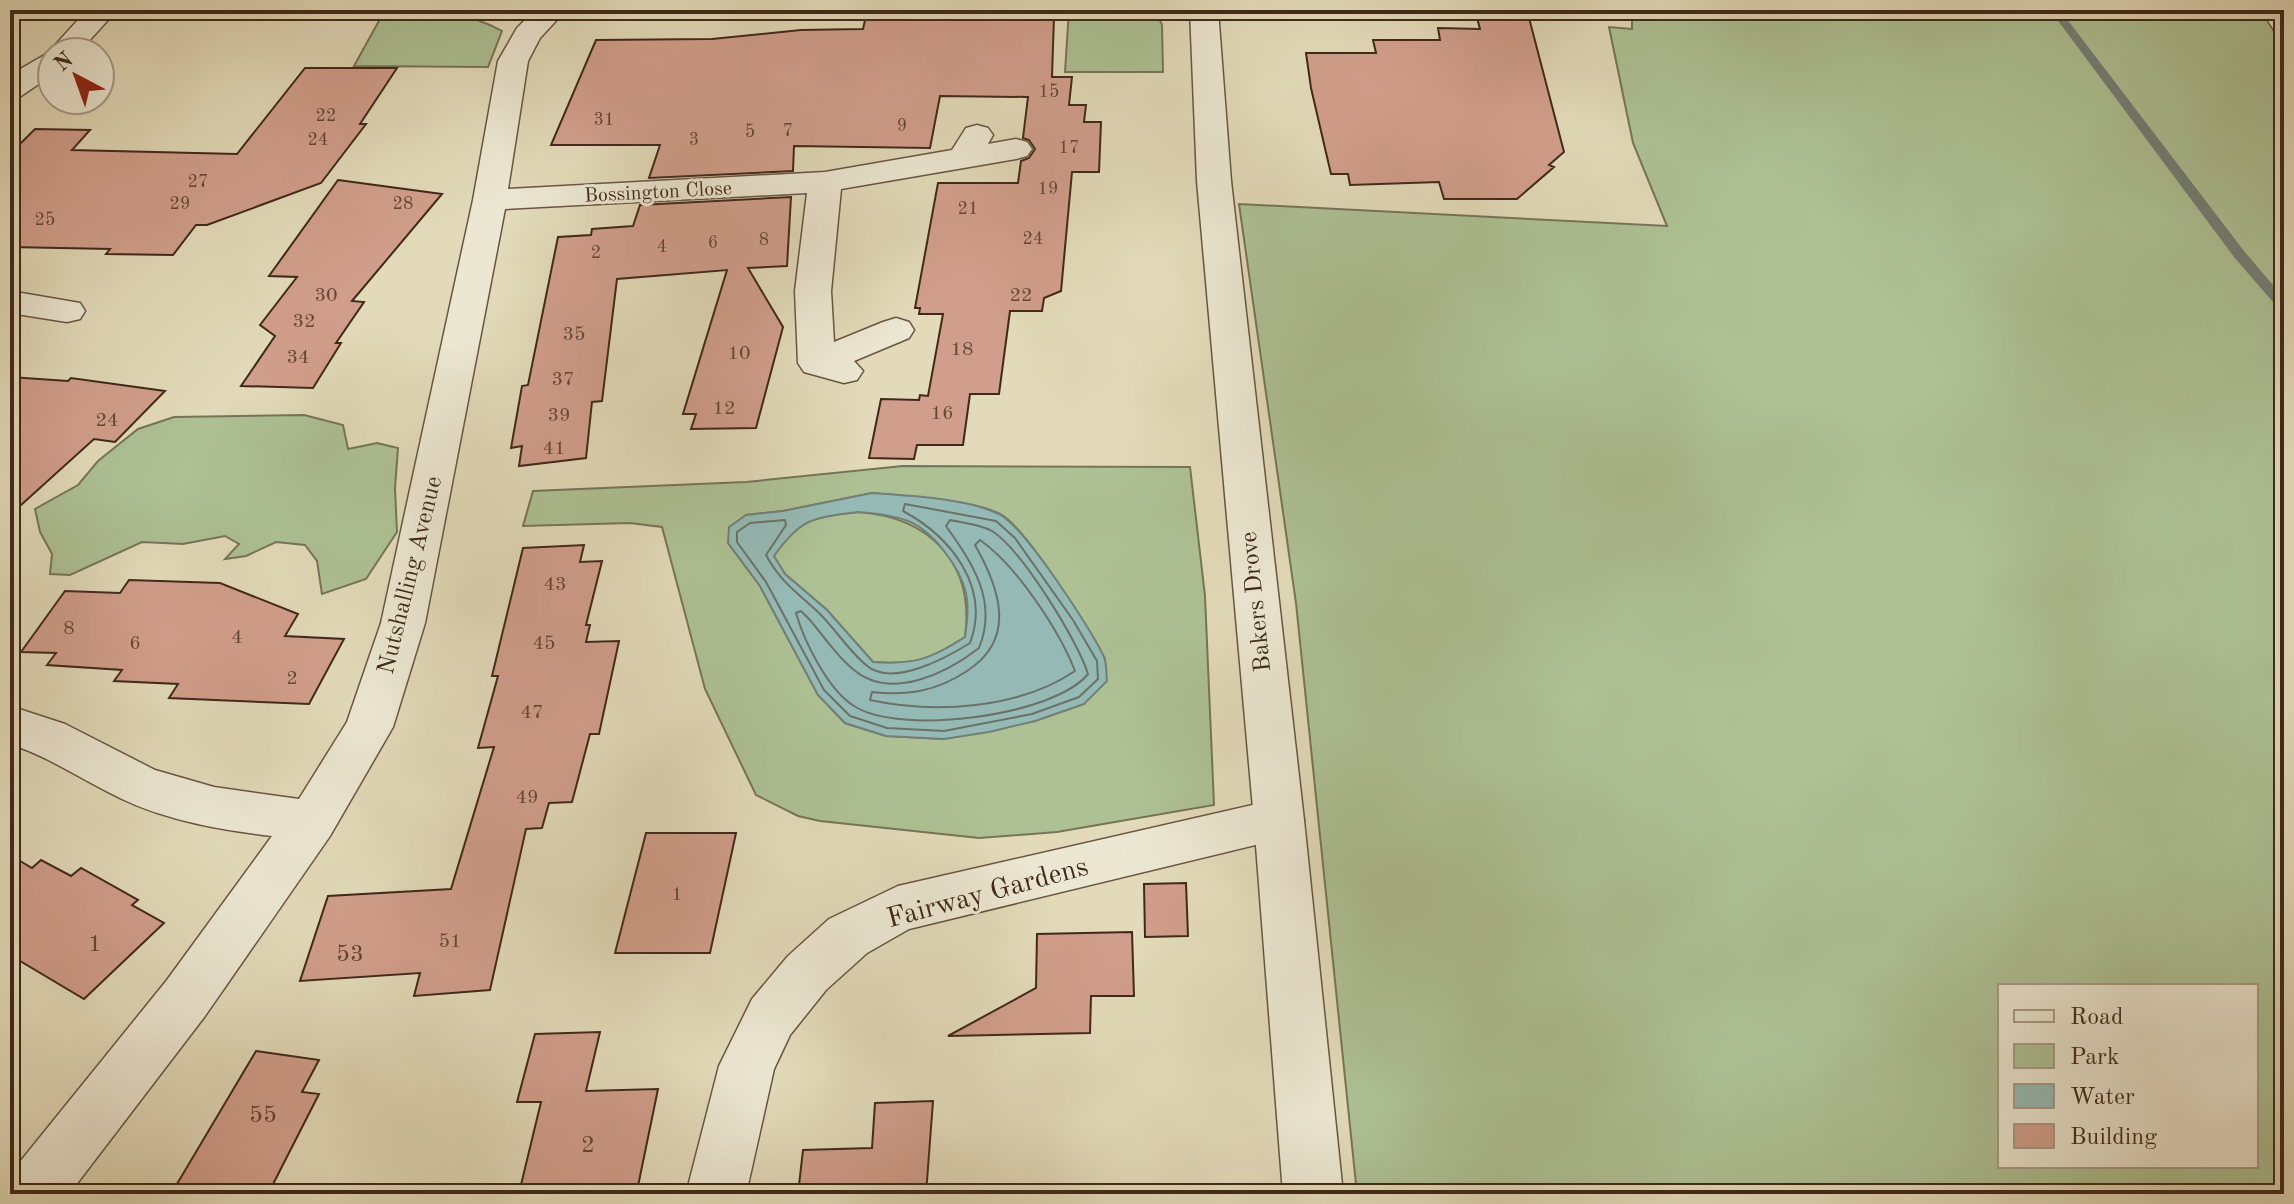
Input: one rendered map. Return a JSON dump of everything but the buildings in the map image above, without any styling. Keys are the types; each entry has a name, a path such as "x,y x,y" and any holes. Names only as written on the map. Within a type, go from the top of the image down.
{"street":[{"path":"78,36 103,10"},
{"name":"Nutshalling Avenue","path":"32,1194 186,998 312,821 369,727 403,623 490,200 513,61 527,34 552,10"},
{"name":"Bakers Drove","path":"1204,10 1214,181 1279,820 1313,1194"},
{"path":"2275,10 2284,24"},
{"path":"10,89 36,72"},
{"name":"Bossington Close","path":"490,200 825,182 970,146 1016,149"},
{"path":"825,182 813,291 830,367 896,330"},
{"path":"10,302 67,311"},
{"path":"10,725 48,737 141,786 214,808 312,821"},
{"name":"Fairway Gardens","path":"716,1194 747,1066 771,1017 807,973 848,936 898,909 1279,820"}],"green space":[{"path":"385,10 430,11 460,16 502,31 488,67 354,66"},
{"path":"1069,10 1133,10 1159,18 1162,25 1163,72 1065,72"},
{"path":"1632,10 2261,10 2284,47 2284,1194 1357,1194 1296,603 1239,204 1667,226 1633,143 1609,27 1632,29"},
{"path":"304,415 343,425 348,449 377,443 398,448 395,488 397,532 366,579 322,594 317,561 305,545 276,542 246,556 225,559 239,544 225,536 183,544 142,542 70,575 50,574 52,554 40,532 35,509 78,485 98,461 138,429 174,417"},
{"path":"903,466 1190,467 1205,596 1214,805 1057,832 979,838 820,821 798,816 756,795 705,689 662,527 630,523 523,526 533,491 746,482","holes":["872,493 973,505 1000,514 1012,523 1056,580 1105,659 1084,704 1035,721 944,739 886,736 845,723 818,695 760,586 728,543 746,515 783,511"]},
{"path":"858,512 906,523 926,534 942,549 955,566 963,587 965,637 922,659 900,663 873,662 827,610 785,574 773,556 792,534 819,518"}],"water":[{"path":"872,493 954,501 999,514 1024,537 1072,603 1104,657 1107,681 1084,704 1035,721 989,732 944,739 886,736 845,723 818,695 760,586 728,543 729,527 746,515 783,511","holes":["858,512 908,521 936,541 963,583 968,609 965,637 922,659 873,662 827,610 785,574 774,556 801,527 819,518"]}],"waterway":[{"path":"2055,10 2239,254 2284,306"}]}
